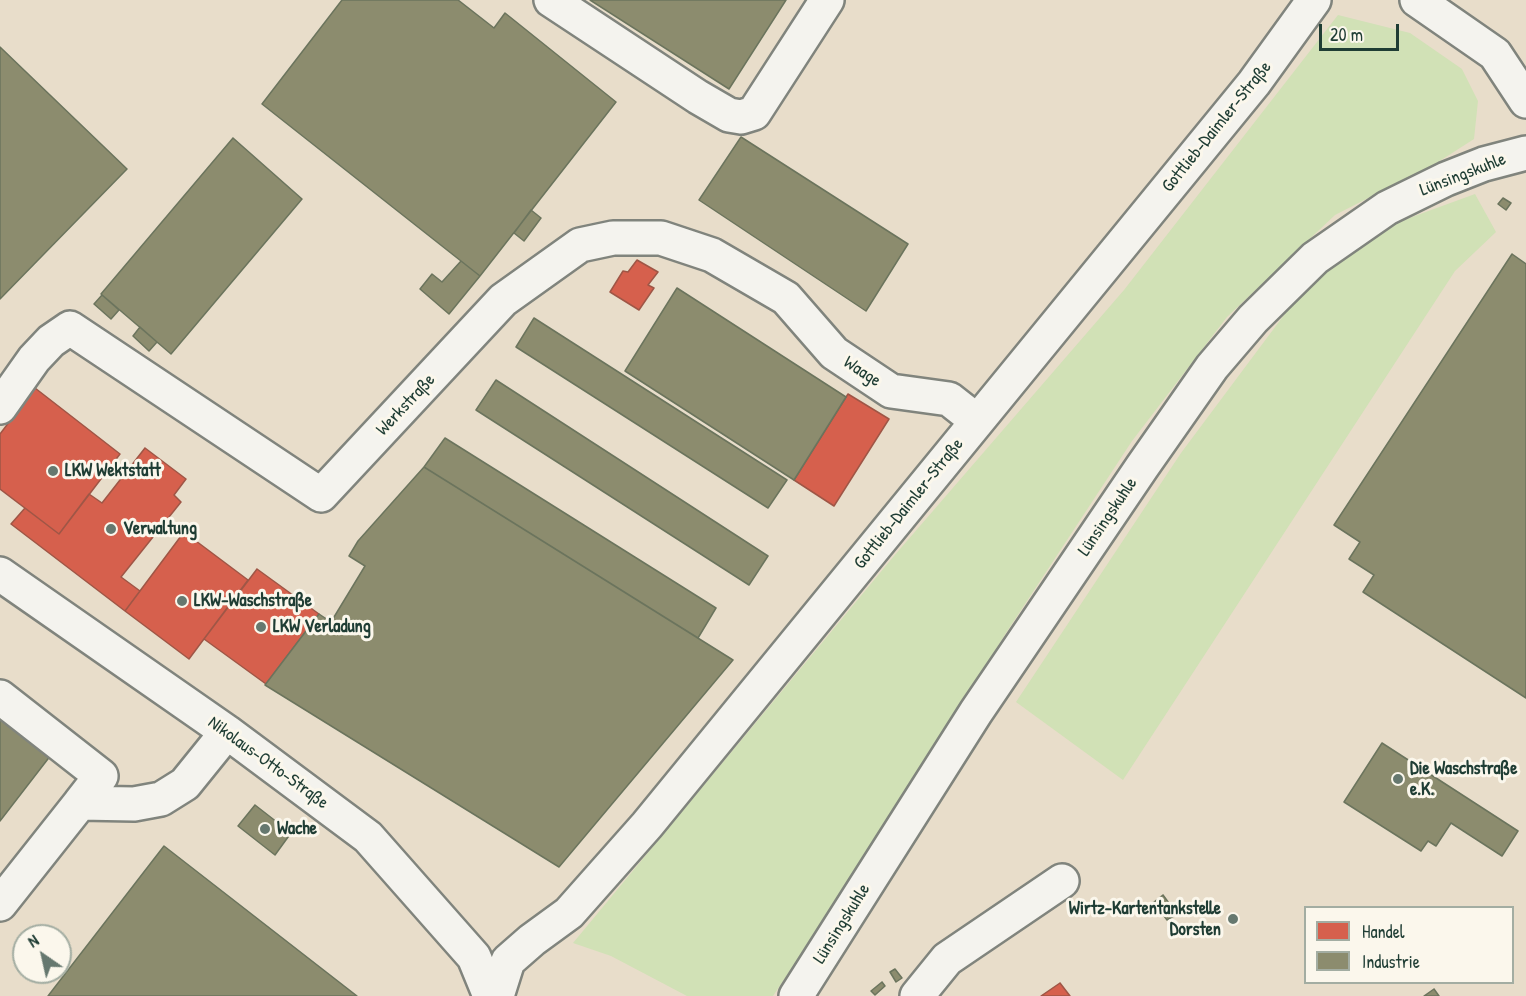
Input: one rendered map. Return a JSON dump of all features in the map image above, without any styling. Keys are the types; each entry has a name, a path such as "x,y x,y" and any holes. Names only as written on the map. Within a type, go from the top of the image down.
{"street":[{"path":"551,0 698,97 729,115 741,117 754,113 827,0"},
{"name":"Gottlieb-Daimler-Straße","path":"497,996 508,961 569,913 647,825 1254,83 1314,0"},
{"path":"1417,0 1495,54 1526,101"},
{"name":"Lünsingskuhle","path":"796,996 989,692 1212,367 1253,319 1315,258 1387,207 1455,175 1484,164 1526,153"},
{"name":"Werkstraße","path":"0,407 34,359 51,341 70,328 321,495 503,300 580,245 613,238 661,238 712,255 786,298 834,353"},
{"name":"Waage","path":"834,353 891,391 949,399 977,421"},
{"name":"Nikolaus-Otto-Straße","path":"0,574 227,732 368,837 474,957 490,996"},
{"path":"0,697 101,776 0,904"},
{"path":"80,804 134,804 161,800 185,784 227,732"},
{"path":"917,996 947,959 1062,881"}],"shaded area":[{"path":"0,0 1526,0 1526,996 0,996"}],"green space":[{"path":"1338,15 1410,33 1462,69 1478,101 1474,139 1435,164 1335,215 1227,317 1132,441 1006,633 862,863 773,996 687,996 611,956 573,943 894,556 1124,290"},
{"path":"1475,194 1496,232 1455,271 1123,780 1016,702 1181,453 1290,307 1342,258 1390,225"}],"building: Handel":[{"path":"637,260 658,272 648,285 654,288 639,310 610,292 623,271 628,272"},
{"name":"LKW Wektstatt","path":"35,388 120,454 59,534 0,489 0,434"},
{"path":"848,394 889,419 834,506 794,480"},
{"name":"Verwaltung","path":"145,448 186,479 174,495 181,502 121,577 140,591 125,611 11,524 25,508 59,534 89,494 102,503"},
{"name":"LKW-Waschstraße","path":"184,532 248,580 189,659 125,611"},
{"name":"LKW Verladung","path":"257,569 319,614 266,684 204,639"},
{"path":"1060,983 1070,996 1041,996"}],"building: Industrie":[{"path":"342,0 458,0 494,28 505,13 616,102 480,276 262,104"},
{"path":"590,0 786,0 729,89"},
{"path":"0,47 127,169 0,299"},
{"path":"741,137 908,244 866,311 699,200"},
{"path":"233,138 302,199 171,354 101,294"},
{"path":"1503,198 1511,203 1506,210 1498,204"},
{"path":"531,210 541,218 524,241 514,233"},
{"path":"1512,254 1526,264 1526,698 1363,592 1374,575 1349,559 1360,542 1334,525"},
{"path":"461,261 480,276 449,314 420,289 432,274 442,282"},
{"path":"677,288 846,397 794,480 625,371"},
{"path":"102,295 119,310 111,319 94,304"},
{"path":"534,318 787,480 768,508 516,347"},
{"path":"140,327 157,342 149,351 133,336"},
{"path":"496,380 768,556 749,585 476,410"},
{"path":"445,438 716,608 698,638 424,467"},
{"path":"424,467 733,660 559,867 265,685 319,614 331,622 365,566 349,556 358,541"},
{"path":"0,715 51,755 0,821"},
{"name":"Die Waschstraße e.K.","path":"1382,743 1518,831 1502,856 1451,823 1436,846 1428,841 1421,851 1344,802"},
{"name":"Wache","path":"255,805 291,833 275,855 238,826"},
{"path":"164,846 357,996 48,996 57,984 72,984 72,965"},
{"path":"1163,895 1177,914 1167,920 1154,902"},
{"path":"895,969 902,978 896,982 890,972"},
{"path":"882,982 885,986 875,995 871,991"},
{"path":"1434,989 1439,996 1424,996"}],"place":[{"name":"LKW Wektstatt","path":"53,471"},
{"name":"Verwaltung","path":"111,529"},
{"name":"LKW-Waschstraße","path":"182,601"},
{"name":"LKW Verladung","path":"261,627"},
{"name":"Die Waschstraße e.K.","path":"1398,779"},
{"name":"Wache","path":"265,829"},
{"name":"Wirtz-Kartentankstelle Dorsten","path":"1233,919"}]}
